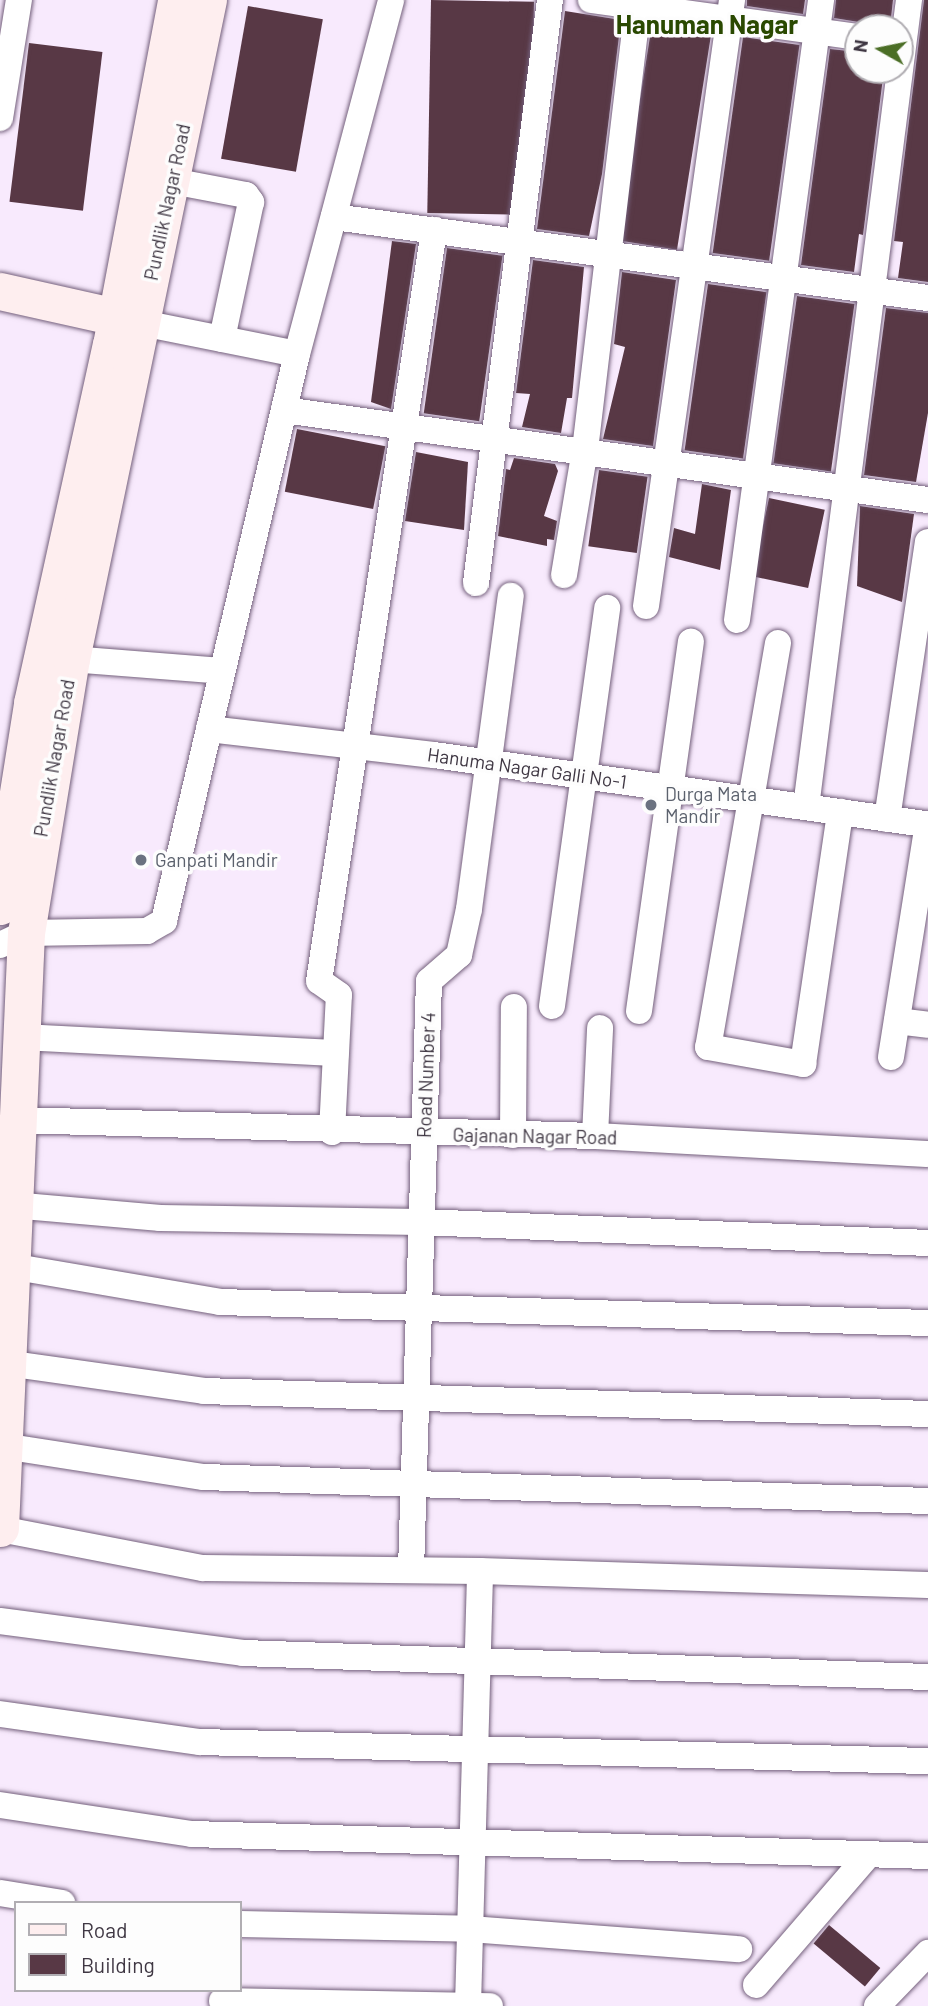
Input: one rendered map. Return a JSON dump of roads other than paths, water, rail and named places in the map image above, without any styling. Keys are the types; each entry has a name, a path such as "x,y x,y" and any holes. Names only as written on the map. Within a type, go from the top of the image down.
{"main road":[{"name":"Pundlik Nagar Road","path":"0,1529 20,1037 13,939 71,659 129,320 176,0"},
{"name":"Pundlik Nagar Road","path":"0,906 7,810 129,320 172,181 208,0"},
{"path":"0,292 129,320"}],"street":[{"path":"0,118 19,0"},
{"path":"13,939 147,931 164,921 297,354 391,0"},
{"path":"476,583 550,0"},
{"path":"590,0 731,10 817,32 844,35"},
{"path":"737,620 759,476 821,0"},
{"path":"564,575 585,450 638,3"},
{"path":"646,606 670,463 731,10"},
{"path":"806,807 873,291 905,84"},
{"path":"172,181 246,195 251,202 222,339"},
{"path":"334,217 928,298"},
{"path":"332,1132 339,995 319,981 358,745 434,230"},
{"path":"129,320 297,354"},
{"path":"284,410 928,500"},
{"path":"887,819 928,542"},
{"name":"Road Number 4","path":"411,1570 429,981 459,955 469,909 511,596"},
{"path":"552,1006 607,608"},
{"path":"639,1011 668,788 691,642"},
{"path":"778,643 708,1047 803,1064 840,812"},
{"path":"71,659 222,671"},
{"name":"Hanuma Nagar Galli No-1","path":"209,729 488,762 928,824"},
{"path":"891,1057 928,824"},
{"path":"513,1135 514,1007"},
{"path":"897,1021 928,1025"},
{"path":"594,1136 600,1028"},
{"path":"20,1037 336,1053"},
{"name":"Gajanan Nagar Road","path":"15,1121 332,1132 594,1136 928,1154"},
{"path":"12,1205 160,1218 421,1222 928,1243"},
{"path":"10,1266 220,1302 928,1323"},
{"path":"6,1363 204,1391 416,1400 928,1414"},
{"path":"3,1446 204,1477 928,1501"},
{"path":"0,1529 203,1568 480,1571 928,1585"},
{"path":"222,2001 278,2004 479,2005 470,1929 480,1571"},
{"path":"0,1621 243,1653 928,1677"},
{"path":"0,1714 200,1742 475,1747 928,1761"},
{"path":"0,1805 192,1835 928,1856"},
{"path":"756,1984 869,1854"},
{"path":"0,1893 50,1901"},
{"path":"242,1924 470,1929 739,1949"},
{"path":"877,2006 925,1961"}],"place":[{"name":"Durga Mata Mandir","path":"651,805"},
{"name":"Ganpati Mandir","path":"141,860"}],"district":[{"name":"Hanuman Nagar","path":"707,24"}]}
